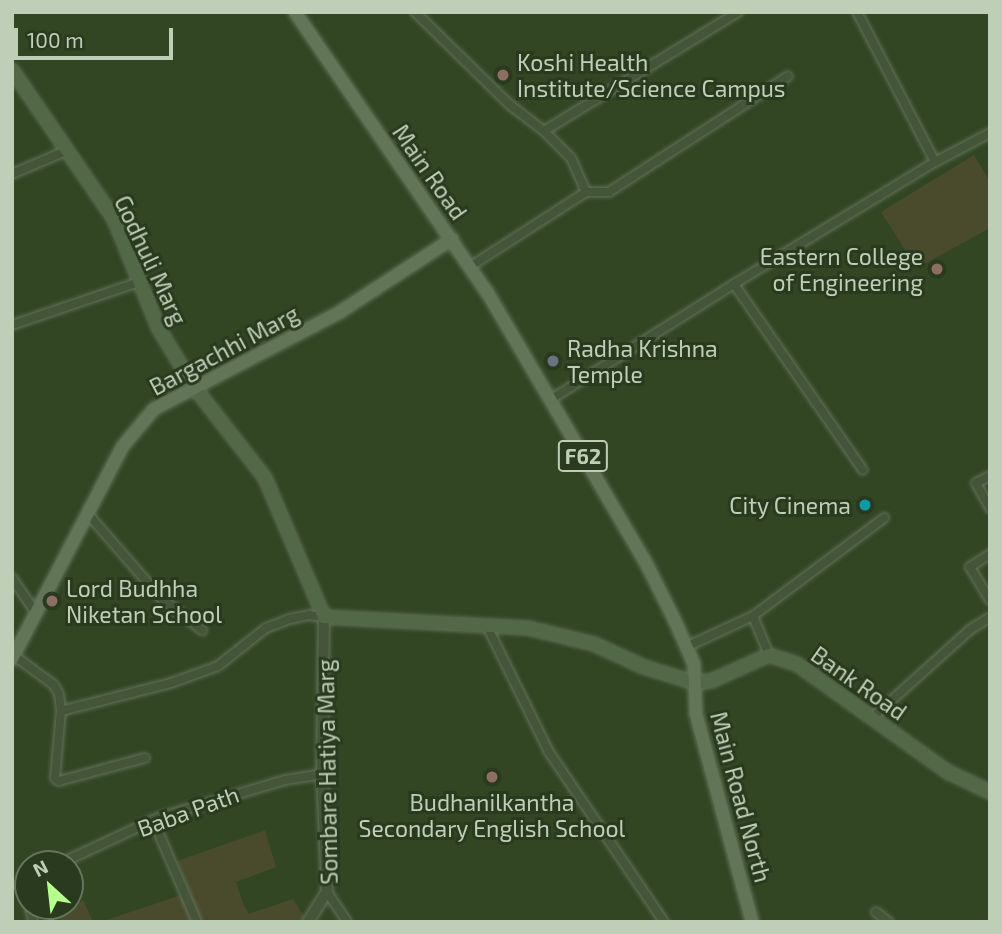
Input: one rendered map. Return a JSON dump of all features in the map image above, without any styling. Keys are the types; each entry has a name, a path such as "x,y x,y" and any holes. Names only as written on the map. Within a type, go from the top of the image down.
{"main road":[{"name":"Main Road","path":"295,12 452,239"},
{"name":"Main Road","path":"303,12 442,215 452,239"},
{"name":"Godhuli Marg","path":"12,70 114,219 159,329 194,387 265,478 324,617"},
{"name":"F62","path":"452,239 471,266 647,565 694,664 695,683"},
{"name":"Bargachhi Marg","path":"14,658 122,446 154,409 340,312 452,239"},
{"path":"324,617 528,628 594,644 644,667 695,683 711,681 769,655"},
{"name":"Bank Road","path":"769,655 797,664 948,772 990,792"},
{"name":"Main Road North","path":"695,683 696,714 752,922"}],"street":[{"path":"415,12 510,105 544,131 571,158 586,192"},
{"path":"544,131 738,12"},
{"path":"857,12 935,162"},
{"path":"471,266 586,192 609,192 788,76"},
{"path":"550,400 935,162 990,133"},
{"path":"12,174 68,150"},
{"path":"12,325 139,282"},
{"path":"734,284 863,470"},
{"path":"990,476 976,483 990,508"},
{"path":"88,513 162,599 202,630"},
{"path":"686,647 753,615 884,518"},
{"path":"990,554 970,567 990,600"},
{"path":"12,578 36,613"},
{"path":"61,711 171,683 218,666 266,628 309,615 324,617"},
{"path":"753,615 769,655"},
{"name":"Sombare Hatiya Marg","path":"324,617 322,774 327,892 348,922"},
{"path":"872,718 971,629 990,617"},
{"path":"486,624 549,752 664,922"},
{"path":"14,658 54,685 59,694 61,711 54,774 59,781 145,758"},
{"name":"Baba Path","path":"84,853 153,820 239,792 322,774"},
{"path":"153,820 197,922"},
{"path":"308,922 327,892"},
{"path":"876,912 888,922"}],"green space":[{"path":"974,155 990,182 990,228 917,268 881,212"},
{"path":"265,830 276,867 236,882 242,901 249,914 293,899 304,916 301,922 202,922 177,861"},
{"path":"184,894 195,922 101,922"},
{"path":"84,902 93,922 59,922 84,920"}],"place":[{"name":"Koshi Health Institute/Science Campus","path":"503,75"},
{"name":"Eastern College of Engineering","path":"937,269"},
{"name":"Radha Krishna Temple","path":"553,361"},
{"name":"City Cinema","path":"865,505"},
{"name":"Lord Budhha Niketan School","path":"52,601"},
{"name":"Budhanilkantha Secondary English School","path":"492,777"}]}
